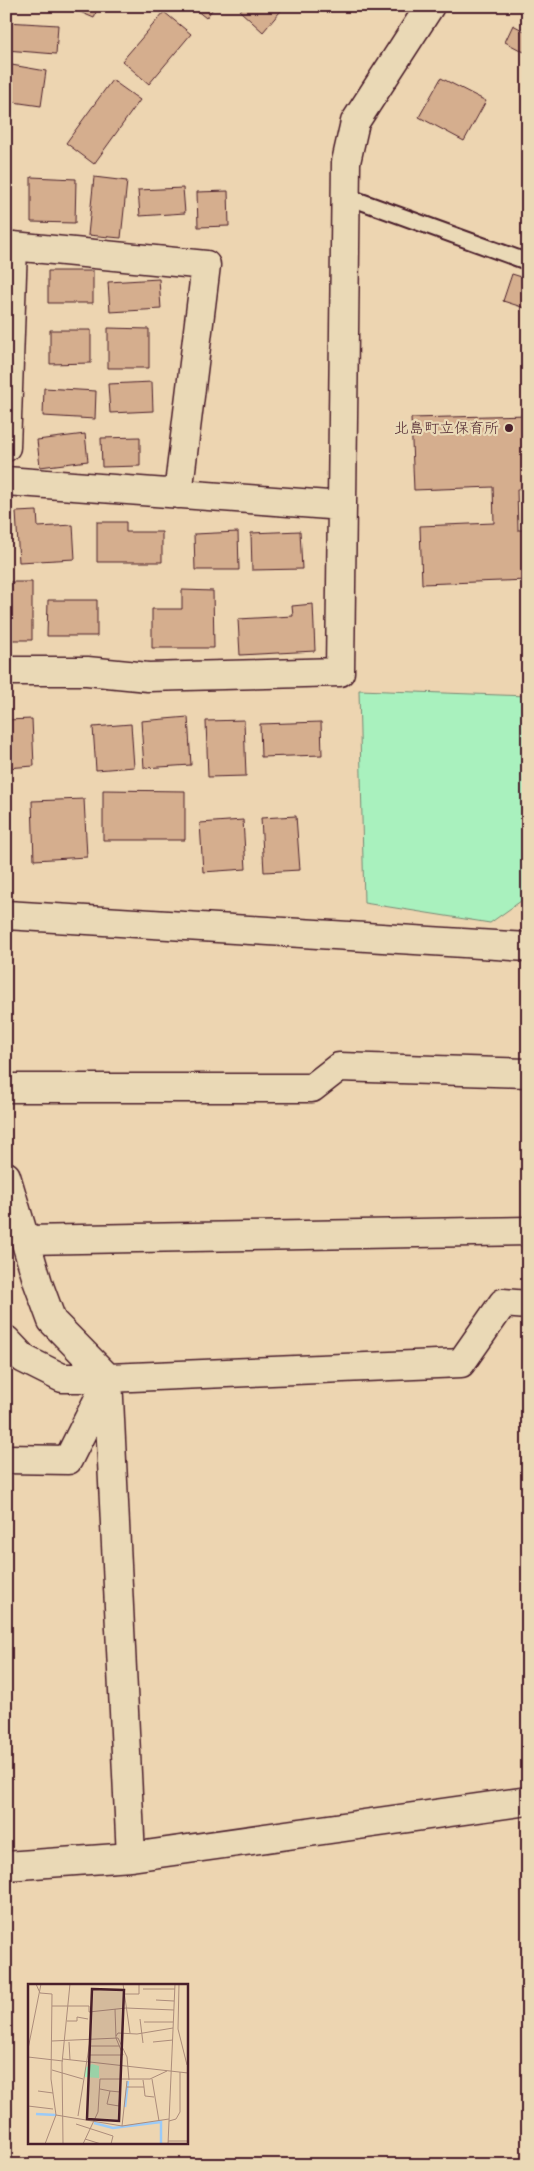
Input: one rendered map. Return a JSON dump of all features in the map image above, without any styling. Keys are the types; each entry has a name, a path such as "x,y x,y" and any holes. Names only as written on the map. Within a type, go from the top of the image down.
{"street":[{"path":"6,671 88,671 148,677 340,672 346,162 355,122 430,6"},
{"path":"6,447 13,246 206,265 178,494"},
{"path":"6,481 342,506"},
{"path":"6,915 528,947"},
{"path":"6,1088 312,1088 339,1067 528,1073"},
{"path":"6,1176 52,1320 108,1378 131,1856"},
{"path":"25,1240 528,1230"},
{"path":"6,1340 24,1359 62,1378 108,1378 461,1363 503,1303 528,1305"},
{"path":"6,1459 68,1460 108,1378"},
{"path":"6,1866 131,1856 528,1801"}],"lane":[{"path":"346,196 528,262"}],"green space":[{"path":"359,690 528,696 528,896 490,923 364,903"}],"building":[{"path":"66,6 98,6 94,18"},
{"path":"191,6 215,6 206,18"},
{"path":"244,6 285,6 263,32 240,11"},
{"path":"164,12 191,34 149,84 122,61"},
{"path":"6,22 58,25 56,54 6,50"},
{"path":"513,25 528,33 528,45 524,52 505,42"},
{"path":"6,64 46,71 41,106 6,101"},
{"path":"441,78 486,101 464,141 419,117"},
{"path":"112,80 140,100 94,164 66,143"},
{"path":"31,177 76,179 75,223 31,222"},
{"path":"94,177 127,181 121,238 88,235"},
{"path":"183,188 185,213 140,216 138,190"},
{"path":"228,191 229,226 198,227 197,192"},
{"path":"48,271 93,271 93,303 48,303"},
{"path":"512,274 528,279 528,309 503,301"},
{"path":"159,279 161,309 110,312 108,282"},
{"path":"108,328 149,329 149,368 108,368"},
{"path":"50,330 91,330 91,363 50,364"},
{"path":"152,382 153,411 110,413 108,384"},
{"path":"44,388 96,391 95,419 43,416"},
{"path":"528,415 528,489 517,489 518,530 528,530 528,580 422,584 420,526 494,523 493,487 414,490 411,418"},
{"path":"85,434 88,461 40,467 37,440"},
{"path":"140,437 140,466 102,467 101,438"},
{"path":"37,511 38,527 73,525 75,559 19,562 16,512"},
{"path":"97,522 126,522 126,532 162,532 162,562 97,562"},
{"path":"300,531 302,569 252,570 251,533"},
{"path":"238,532 239,570 195,570 194,534"},
{"path":"6,582 32,582 32,640 6,640"},
{"path":"182,590 213,591 214,648 152,648 152,609 182,609"},
{"path":"48,600 97,600 97,636 47,636"},
{"path":"313,604 315,651 240,655 238,619 293,616 292,606"},
{"path":"188,717 191,765 144,768 141,721"},
{"path":"32,719 34,766 6,768 6,720"},
{"path":"244,720 246,776 208,777 206,721"},
{"path":"321,722 322,755 261,757 260,724"},
{"path":"131,724 134,767 96,770 93,727"},
{"path":"103,790 185,791 185,840 103,840"},
{"path":"84,799 87,857 34,860 32,801"},
{"path":"296,816 300,870 264,872 261,818"},
{"path":"243,820 246,869 203,872 200,823"}],"place":[{"name":"北島町立保育所","path":"509,428"}]}
